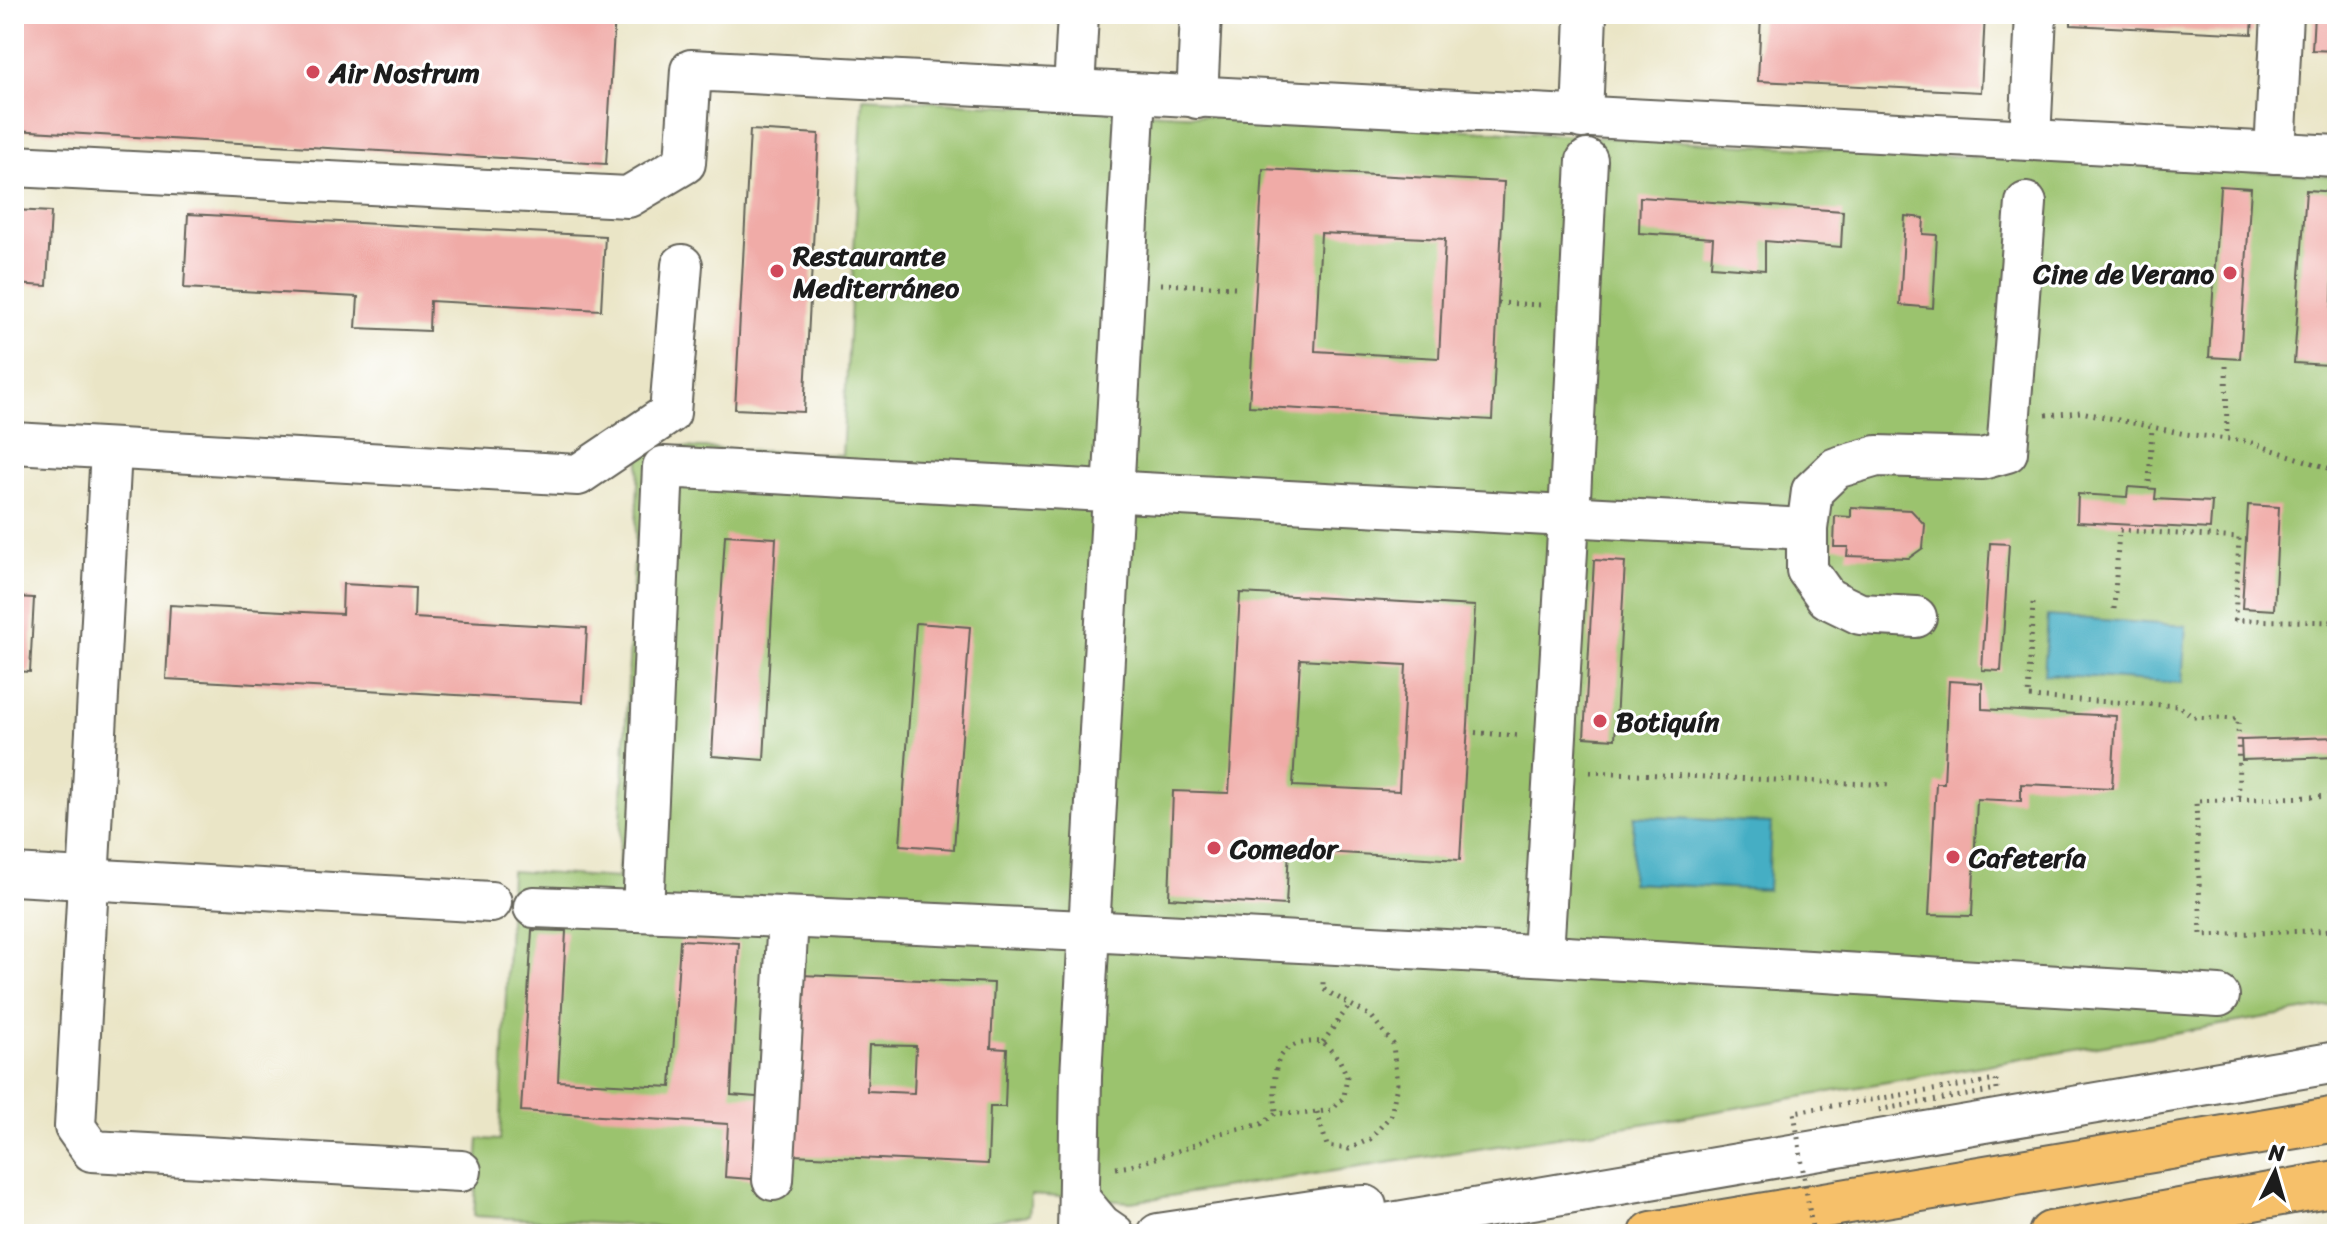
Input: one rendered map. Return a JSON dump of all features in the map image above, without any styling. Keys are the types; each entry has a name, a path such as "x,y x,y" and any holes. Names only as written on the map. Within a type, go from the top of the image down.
{"highway":[{"path":"1652,1234 2337,1119"},
{"path":"2051,1234 2337,1183"}],"street":[{"path":"1074,90 1078,14"},
{"path":"1197,98 1201,14"},
{"path":"1582,118 1586,14"},
{"path":"2030,140 2036,14"},
{"path":"2275,153 2282,14"},
{"path":"14,166 628,197 685,163 691,70 2337,156"},
{"path":"1054,1234 1079,1202 1081,1076 1135,94"},
{"path":"1543,954 1587,160"},
{"path":"1916,617 1860,614 1827,598 1807,570 1807,529 1812,491 1836,468 1877,456 1982,459 2007,452 2026,203"},
{"path":"14,443 578,475 670,413 682,265"},
{"path":"111,450 75,1127 92,1151 461,1171"},
{"path":"643,911 663,467 1807,529"},
{"path":"14,875 491,902"},
{"path":"534,907 1543,954 2219,996"},
{"path":"773,1180 788,918"},
{"path":"1327,1234 2337,1062"},
{"path":"1158,1234 1339,1207 1530,1199"},
{"path":"1079,1202 1114,1234"}],"path":[{"path":"1125,283 1236,287"},
{"path":"2226,366 2227,437"},
{"path":"2010,418 2081,412 2185,434 2246,441 2337,471"},
{"path":"2149,482 2152,427"},
{"path":"2114,609 2119,530 2239,538 2235,620 2337,622"},
{"path":"2033,603 2028,697 2179,706 2193,717 2238,719 2239,800"},
{"path":"1467,732 1528,737 1572,771 1893,785"},
{"path":"2337,796 2196,801 2201,935 2337,930"},
{"path":"1317,1112 1327,1146 1349,1149 1370,1139 1391,1115 1397,1085 1393,1044 1372,1017 1323,989 1323,943"},
{"path":"1323,1042 1349,1006"},
{"path":"1079,1202 1131,1166 1220,1133 1261,1124 1276,1113 1332,1110 1344,1097 1347,1076 1339,1059 1323,1042 1303,1041 1288,1048 1277,1061 1274,1082 1276,1113"},
{"path":"1813,1234 1794,1112 1996,1080 1997,1090 1877,1110"}],"green space":[{"path":"863,98 2337,176 2337,1005 1648,1123 1131,1202 1031,1195 1029,1215 913,1234 781,1234 474,1216 479,1139 500,1140 511,871 618,878 640,445 842,455"}],"water":[{"path":"2048,616 2186,626 2182,683 2044,674"},
{"path":"1634,816 1771,823 1768,890 1631,883"}],"building":[{"name":"Air Nostrum","path":"14,14 615,14 606,164 14,130"},
{"path":"1761,14 1985,14 1981,92 1758,81"},
{"path":"2071,14 2253,14 2252,34 2071,25"},
{"path":"2314,14 2337,14 2337,51 2312,50"},
{"name":"Restaurante Mediterráneo","path":"750,130 819,134 804,412 735,409"},
{"path":"1263,169 1504,182 1492,420 1249,406","holes":["1321,233 1445,239 1439,358 1315,351"]},
{"name":"Cine de Verano","path":"2220,186 2251,188 2240,359 2209,357"},
{"path":"2306,190 2337,192 2329,365 2294,363"},
{"path":"1640,197 1843,211 1841,247 1765,241 1765,270 1711,266 1713,238 1639,233"},
{"path":"14,210 51,212 47,286 14,284"},
{"path":"188,214 605,236 601,310 430,301 429,331 356,328 358,297 184,288"},
{"path":"1905,216 1924,218 1923,234 1937,235 1933,308 1900,305"},
{"path":"2128,487 2156,489 2155,499 2212,502 2210,529 2077,522 2078,494 2127,497"},
{"path":"2248,505 2279,507 2274,610 2242,608"},
{"path":"1851,507 1911,510 1925,525 1923,548 1909,558 1847,556 1848,547 1834,547 1835,516 1851,517"},
{"path":"725,535 776,538 764,760 712,756"},
{"path":"1990,543 2009,544 2001,671 1982,670"},
{"path":"1594,560 1625,562 1615,739 1584,737"},
{"path":"343,584 415,588 414,618 587,628 583,702 166,679 170,605 342,614"},
{"path":"1240,593 1475,606 1460,860 1289,850 1286,905 1169,898 1173,791 1229,793","holes":["1300,659 1406,665 1399,791 1293,786"]},
{"path":"14,597 34,598 30,672 14,671"},
{"path":"916,623 970,627 954,849 900,845"},
{"path":"1949,681 1982,683 1982,709 2116,716 2112,788 2021,784 2021,801 1977,799 1972,916 1929,915 1936,783 1944,783"},
{"path":"2337,737 2337,757 2242,760 2241,740"},
{"path":"532,930 566,931 558,1081 671,1087 680,940 739,943 731,1095 769,1098 764,1180 725,1177 728,1124 521,1111"},
{"path":"801,975 994,983 991,1048 1007,1049 1005,1107 990,1107 988,1164 792,1155","holes":["869,1045 916,1046 914,1093 867,1091"]}],"place":[{"name":"Air Nostrum","path":"313,72"},
{"name":"Restaurante Mediterráneo","path":"777,271"},
{"name":"Cine de Verano","path":"2230,273"},
{"name":"Botiquín","path":"1600,721"},
{"name":"Comedor","path":"1214,848"},
{"name":"Cafetería","path":"1953,857"}]}
